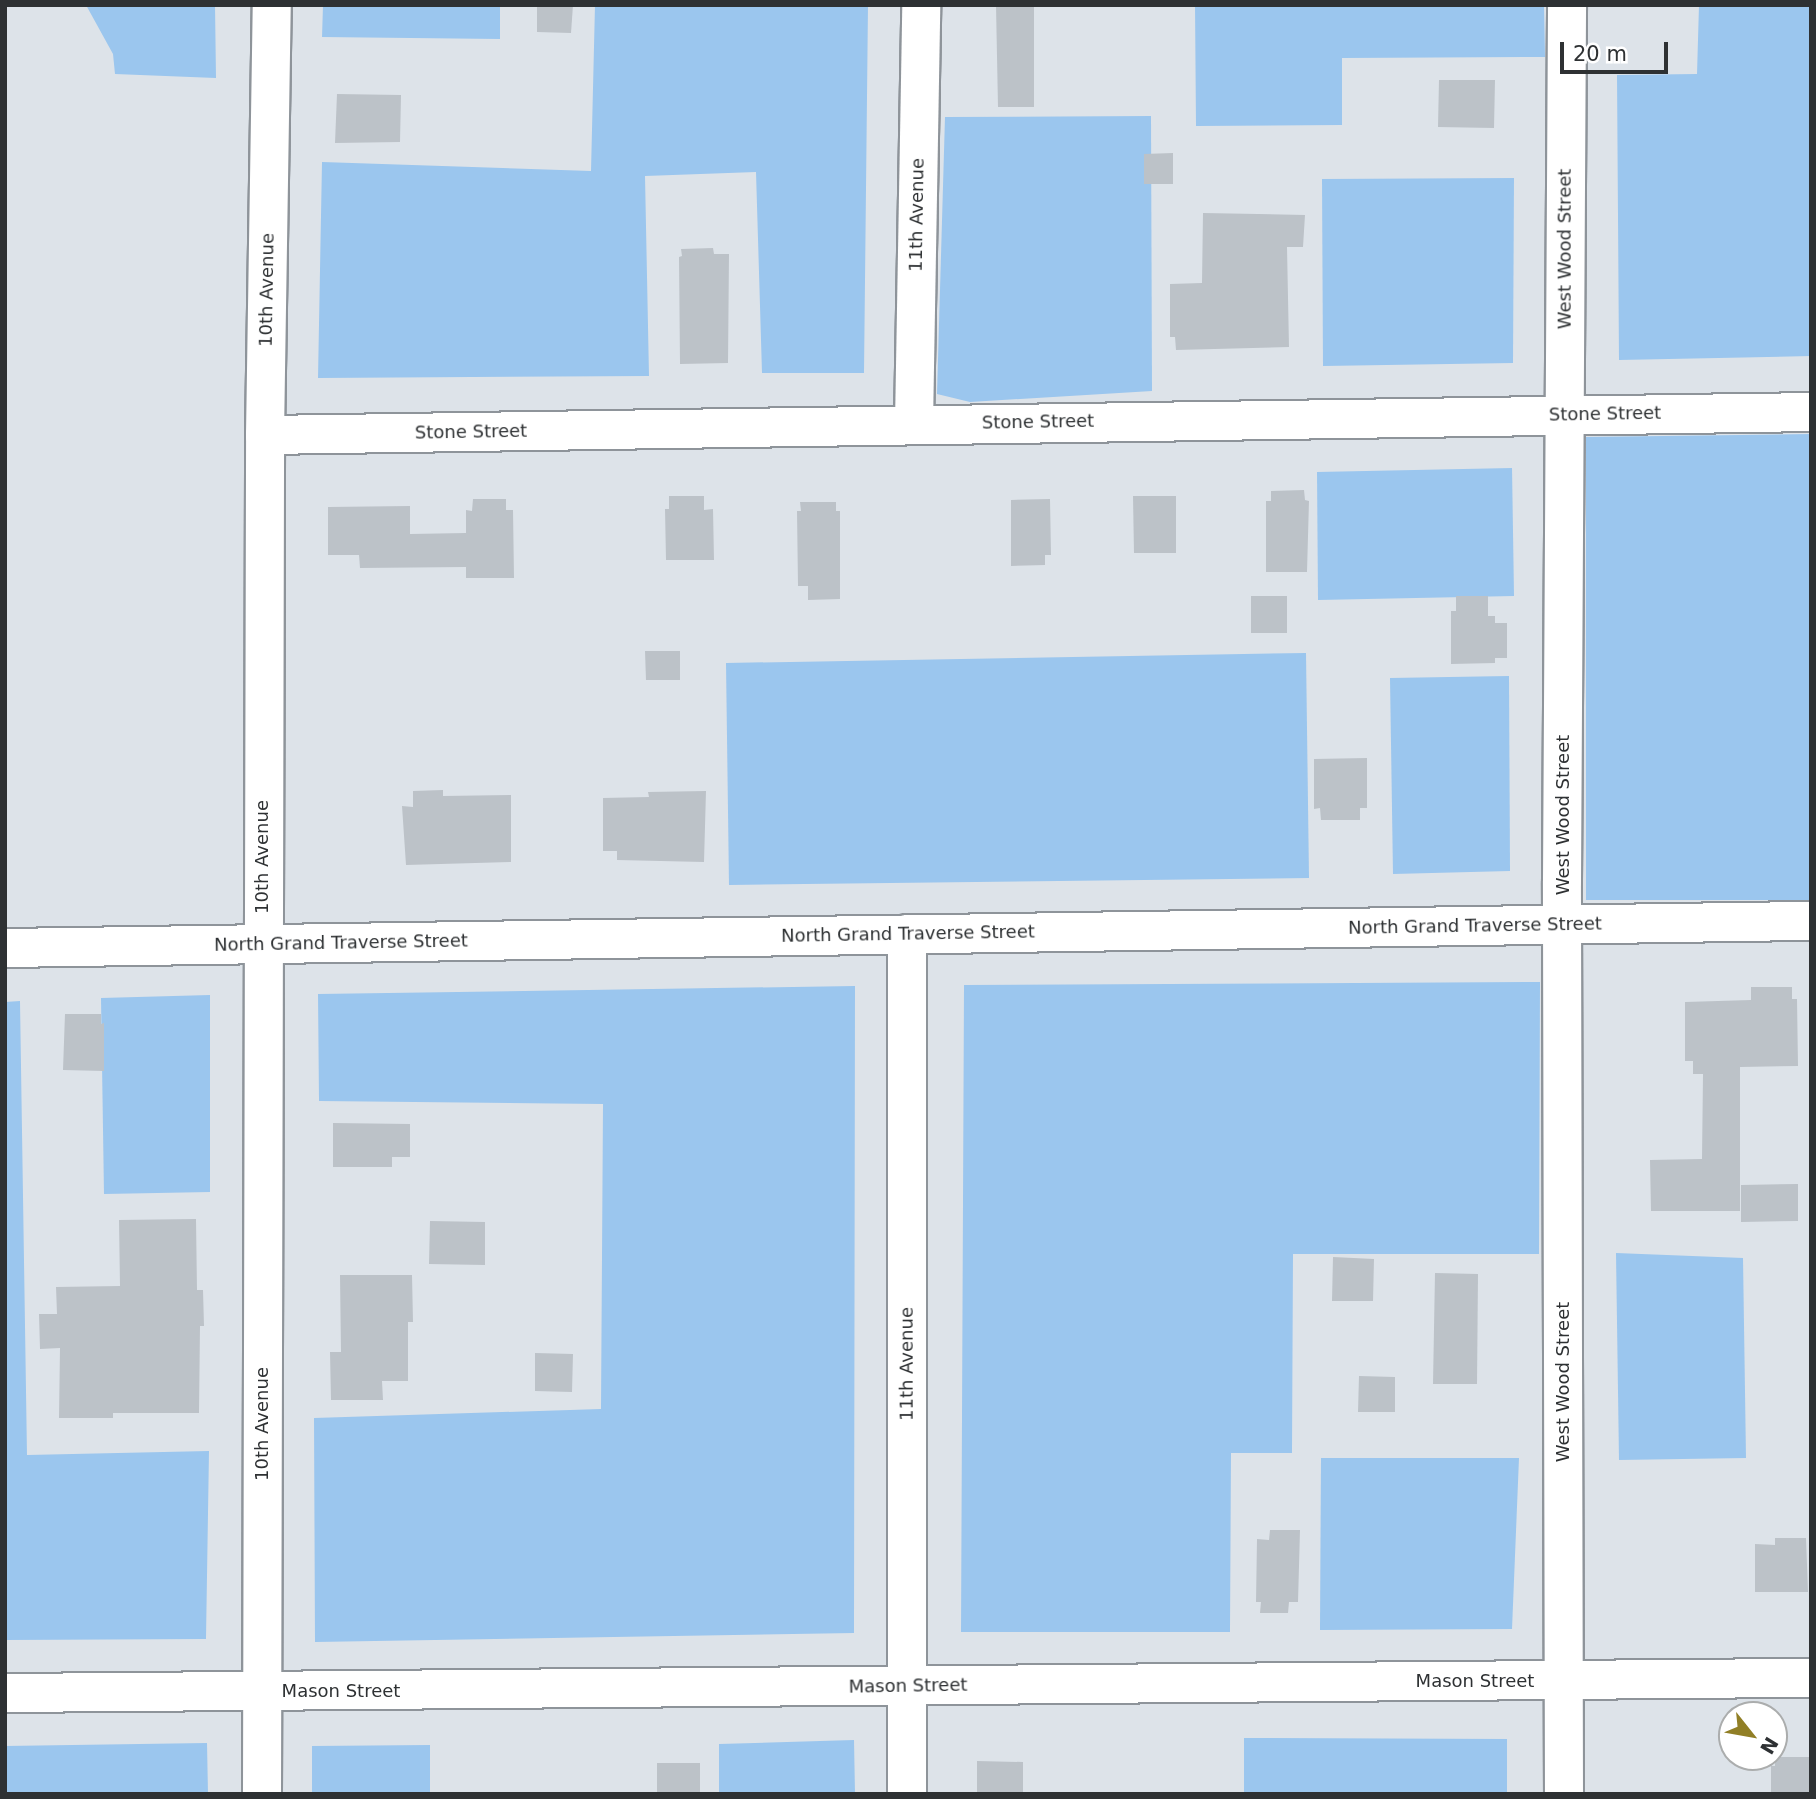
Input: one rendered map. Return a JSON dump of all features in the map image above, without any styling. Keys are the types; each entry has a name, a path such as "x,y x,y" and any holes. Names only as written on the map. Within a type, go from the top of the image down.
{"street":[{"name":"10th Avenue","path":"262,1794 262,944 265,435 272,5"},
{"name":"11th Avenue","path":"914,424 921,5"},
{"name":"West Wood Street","path":"1564,1794 1563,924 1567,5"},
{"name":"Stone Street","path":"265,435 1811,412"},
{"name":"North Grand Traverse Street","path":"5,948 1811,921"},
{"name":"11th Avenue","path":"907,934 907,1794"},
{"name":"Mason Street","path":"5,1692 1811,1678"}],"shaded area":[{"path":"86,5 215,5 216,78 115,74 113,54"},
{"path":"323,5 500,5 500,39 322,37"},
{"path":"595,5 868,5 864,373 762,373 756,172 645,176 649,376 318,378 322,162 591,171"},
{"path":"1195,5 1544,5 1545,57 1342,58 1342,125 1196,126"},
{"path":"1699,5 1811,5 1811,356 1619,360 1617,75 1697,74"},
{"path":"1151,116 1152,391 970,402 937,394 945,117"},
{"path":"1514,178 1513,363 1323,366 1322,179"},
{"path":"1811,434 1811,900 1586,900 1586,437"},
{"path":"1512,468 1514,596 1318,600 1317,472"},
{"path":"1306,653 1309,878 729,885 726,663"},
{"path":"1509,676 1510,871 1393,874 1390,678"},
{"path":"1540,982 1539,1254 1293,1254 1292,1453 1231,1453 1230,1632 961,1632 964,985"},
{"path":"855,986 854,1633 315,1642 314,1418 601,1409 603,1104 319,1101 318,994"},
{"path":"210,995 210,1192 104,1194 101,998"},
{"path":"20,1001 27,1455 209,1451 206,1639 5,1640 5,1002"},
{"path":"1616,1253 1743,1258 1746,1458 1619,1460"},
{"path":"1321,1458 1519,1458 1512,1629 1320,1630"},
{"path":"1244,1738 1507,1739 1507,1794 1244,1794"},
{"path":"854,1740 855,1794 719,1794 719,1744"},
{"path":"207,1743 208,1794 5,1794 5,1746"},
{"path":"430,1745 430,1794 312,1794 312,1746"}],"building":[{"path":"537,5 573,5 571,33 537,32"},
{"path":"996,5 1034,5 1034,107 998,107"},
{"path":"1439,80 1495,80 1494,128 1438,127"},
{"path":"337,94 401,95 400,142 335,143"},
{"path":"1173,153 1173,184 1144,184 1144,154"},
{"path":"1203,213 1305,215 1303,247 1287,247 1289,347 1176,350 1175,337 1170,337 1170,284 1202,283"},
{"path":"713,248 714,254 729,254 728,363 680,364 681,249"},
{"path":"1304,490 1305,500 1309,501 1307,572 1266,572 1266,501 1271,501 1271,491"},
{"path":"669,496 704,496 704,510 713,509 714,560 666,560 665,509 669,509"},
{"path":"1133,496 1176,496 1176,553 1134,553"},
{"path":"473,499 506,499 506,510 513,510 514,578 466,578 466,567 360,568 359,555 328,555 328,507 410,506 410,534 466,533 466,510 472,511"},
{"path":"1050,499 1051,555 1045,555 1045,565 1011,566 1011,500"},
{"path":"800,502 836,502 836,511 840,511 840,599 808,600 808,586 798,586 797,511 801,511"},
{"path":"1251,596 1287,596 1287,633 1251,633"},
{"path":"1456,596 1488,596 1488,616 1495,616 1495,623 1507,623 1507,658 1495,658 1495,663 1451,664 1451,611 1456,611"},
{"path":"645,651 680,651 680,680 646,680"},
{"path":"1367,758 1367,808 1360,808 1360,820 1321,820 1320,808 1314,809 1314,759"},
{"path":"443,790 443,796 511,795 511,862 406,865 402,806 413,807 413,791"},
{"path":"706,791 704,862 617,860 617,851 603,851 603,798 649,797 648,792"},
{"path":"1751,987 1792,987 1792,999 1797,999 1798,1066 1740,1067 1740,1211 1651,1211 1650,1160 1702,1159 1703,1074 1693,1074 1693,1061 1685,1061 1685,1002 1751,1000"},
{"path":"65,1014 101,1014 101,1024 104,1023 104,1071 63,1070"},
{"path":"333,1123 410,1124 410,1157 392,1157 392,1167 333,1167"},
{"path":"1798,1184 1798,1221 1741,1222 1741,1185"},
{"path":"196,1219 197,1290 203,1290 204,1326 200,1326 199,1413 113,1413 113,1418 59,1418 60,1348 40,1349 39,1314 57,1314 56,1287 120,1286 119,1220"},
{"path":"430,1221 485,1222 485,1265 429,1264"},
{"path":"1333,1257 1374,1259 1373,1301 1332,1301"},
{"path":"1435,1273 1478,1274 1477,1384 1433,1384"},
{"path":"340,1275 412,1275 413,1322 408,1322 408,1381 382,1381 383,1400 331,1400 330,1352 341,1352"},
{"path":"535,1353 573,1354 572,1392 535,1391"},
{"path":"1359,1376 1395,1377 1395,1412 1358,1412"},
{"path":"1270,1530 1300,1530 1298,1602 1289,1602 1288,1613 1260,1613 1261,1602 1256,1602 1257,1539 1269,1540"},
{"path":"1775,1538 1806,1538 1808,1592 1755,1592 1755,1544 1775,1545"},
{"path":"1788,1757 1809,1757 1811,1794 1771,1794 1771,1771 1788,1771"},
{"path":"977,1761 1023,1762 1023,1794 977,1794"},
{"path":"657,1763 700,1763 700,1794 657,1794"}]}
